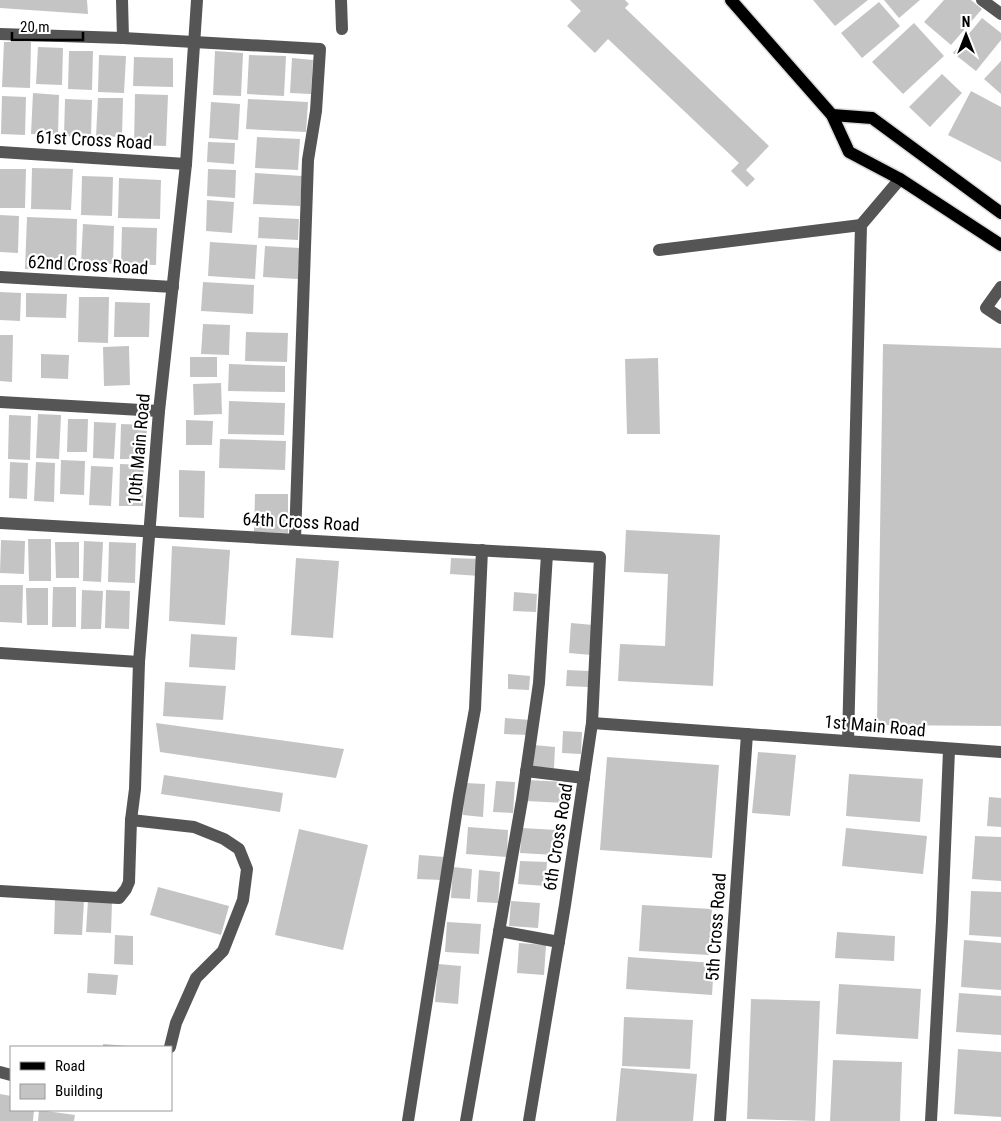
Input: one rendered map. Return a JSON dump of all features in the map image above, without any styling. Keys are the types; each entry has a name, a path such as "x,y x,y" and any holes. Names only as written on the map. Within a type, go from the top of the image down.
{"main road":[{"path":"731,0 832,115 849,152 900,179 1001,245"},
{"path":"832,115 872,118 1001,213"}],"street":[{"path":"122,0 122,38"},
{"name":"10th Main Road","path":"0,891 120,898 129,882 131,820 135,789 139,662 160,411 186,164 197,0"},
{"path":"341,0 342,29"},
{"path":"982,0 1001,14"},
{"path":"0,34 194,41 320,50 316,111 308,160 294,540"},
{"name":"61st Cross Road","path":"0,152 186,164"},
{"path":"848,741 861,225 900,179"},
{"path":"659,250 861,225"},
{"name":"62nd Cross Road","path":"0,277 173,287"},
{"path":"1001,287 986,308 1001,318"},
{"path":"0,402 160,411"},
{"name":"64th Cross Road","path":"0,523 600,557"},
{"path":"408,1121 459,796 475,708 482,550"},
{"path":"466,1121 526,771 539,683 547,554"},
{"name":"6th Cross Road","path":"529,1121 559,942 592,723 600,557"},
{"path":"0,653 139,662"},
{"name":"1st Main Road","path":"592,723 949,750 1001,752"},
{"name":"5th Cross Road","path":"720,1121 747,734"},
{"path":"931,1121 949,750"},
{"path":"526,771 584,778"},
{"path":"131,820 194,827 224,839 239,849 247,869 243,900 223,951 196,978 176,1023 170,1046"},
{"path":"499,931 559,942"}],"building":[{"path":"0,0 87,0 88,14 0,8"},
{"path":"570,0 625,0 629,4 625,8 769,146 746,170 755,179 747,187 731,171 739,163 608,39 595,53 567,26 581,11"},
{"path":"813,0 868,0 835,26"},
{"path":"884,0 920,0 899,18"},
{"path":"944,0 971,0 982,9 951,45 924,22"},
{"path":"879,2 900,26 862,58 841,33"},
{"path":"982,18 1001,33 1001,40 976,71 953,53"},
{"path":"914,23 944,56 903,94 872,62"},
{"path":"4,42 31,42 30,88 2,87"},
{"path":"38,47 63,48 62,85 36,84"},
{"path":"69,51 93,51 92,90 68,89"},
{"path":"215,51 243,53 241,96 213,95"},
{"path":"99,55 126,56 124,93 98,92"},
{"path":"249,55 286,56 284,96 247,94"},
{"path":"134,57 173,58 173,87 133,86"},
{"path":"292,58 313,60 311,94 290,93"},
{"path":"1001,61 1001,94 984,79"},
{"path":"942,74 962,93 930,127 909,107"},
{"path":"971,91 1001,107 1001,162 948,135"},
{"path":"33,93 59,95 58,135 31,134"},
{"path":"135,94 168,95 166,146 134,145"},
{"path":"2,96 26,97 25,135 1,134"},
{"path":"98,98 123,98 122,137 96,136"},
{"path":"65,99 92,100 91,137 64,136"},
{"path":"248,99 308,102 306,132 246,129"},
{"path":"211,102 240,104 238,140 209,138"},
{"path":"257,137 300,139 298,170 255,168"},
{"path":"208,142 235,143 234,164 207,162"},
{"path":"32,168 73,169 71,210 31,209"},
{"path":"0,169 26,169 25,208 0,208"},
{"path":"208,169 236,170 235,198 207,196"},
{"path":"255,173 302,176 300,206 253,204"},
{"path":"82,176 113,177 112,216 81,215"},
{"path":"119,178 161,180 160,219 118,218"},
{"path":"207,200 234,202 232,233 206,231"},
{"path":"0,215 19,216 18,253 0,252"},
{"path":"27,217 77,219 76,270 25,269"},
{"path":"259,217 299,219 298,240 258,238"},
{"path":"83,224 114,226 113,264 81,263"},
{"path":"122,227 157,228 156,265 121,264"},
{"path":"210,242 257,245 255,279 208,276"},
{"path":"265,246 300,248 298,279 263,277"},
{"path":"203,282 254,285 253,314 201,311"},
{"path":"0,292 21,293 20,321 0,320"},
{"path":"26,293 67,294 66,318 26,317"},
{"path":"79,297 109,297 108,343 78,342"},
{"path":"115,302 150,303 149,337 114,337"},
{"path":"203,324 230,325 229,355 201,354"},
{"path":"246,332 288,333 287,362 245,361"},
{"path":"0,335 13,335 12,382 0,381"},
{"path":"883,344 1001,348 1001,726 877,725"},
{"path":"129,346 130,385 104,386 103,347"},
{"path":"41,354 69,355 68,379 41,378"},
{"path":"190,357 217,357 217,377 190,377"},
{"path":"658,358 660,434 627,434 625,359"},
{"path":"229,364 285,366 285,392 228,391"},
{"path":"221,383 222,414 194,415 193,384"},
{"path":"229,401 285,403 284,435 228,434"},
{"path":"38,414 61,415 59,459 36,458"},
{"path":"9,415 31,416 30,460 8,459"},
{"path":"68,419 88,419 87,452 67,452"},
{"path":"186,420 213,421 212,445 186,445"},
{"path":"94,422 116,423 114,459 93,458"},
{"path":"121,424 147,425 146,459 120,459"},
{"path":"220,439 286,441 285,470 219,468"},
{"path":"61,460 85,461 84,495 60,494"},
{"path":"10,462 28,463 27,499 9,498"},
{"path":"36,462 55,463 54,502 34,501"},
{"path":"120,464 144,465 143,506 119,506"},
{"path":"91,466 113,467 111,506 89,505"},
{"path":"179,470 205,471 204,518 179,517"},
{"path":"255,494 288,494 288,533 254,532"},
{"path":"626,530 720,535 713,686 618,681 620,644 665,646 668,574 624,572"},
{"path":"28,539 51,539 51,581 29,581"},
{"path":"1,540 25,541 24,574 0,573"},
{"path":"84,541 103,542 101,582 83,581"},
{"path":"55,542 79,542 79,578 56,578"},
{"path":"109,542 136,543 135,583 108,582"},
{"path":"172,546 230,550 225,625 169,621"},
{"path":"296,558 339,561 333,638 291,635"},
{"path":"451,558 481,559 480,576 450,574"},
{"path":"0,585 23,585 22,623 0,622"},
{"path":"53,587 76,587 76,627 52,627"},
{"path":"26,588 48,588 48,625 27,625"},
{"path":"82,590 103,591 101,629 81,629"},
{"path":"106,590 130,591 129,629 105,628"},
{"path":"514,592 537,594 536,612 513,611"},
{"path":"571,623 593,625 591,655 569,653"},
{"path":"191,634 237,637 235,670 189,667"},
{"path":"567,670 589,671 588,687 566,686"},
{"path":"508,674 530,676 529,690 508,689"},
{"path":"165,682 226,686 223,720 163,716"},
{"path":"505,718 531,720 530,735 504,734"},
{"path":"156,723 344,749 336,778 160,752"},
{"path":"563,731 582,732 581,754 562,753"},
{"path":"534,745 555,747 554,768 532,767"},
{"path":"758,752 796,755 790,816 752,813"},
{"path":"607,757 719,765 712,858 600,850"},
{"path":"849,774 923,779 920,822 846,816"},
{"path":"164,775 283,793 280,812 161,794"},
{"path":"527,780 566,782 565,803 526,801"},
{"path":"496,781 515,782 513,813 493,812"},
{"path":"465,783 485,784 483,817 463,815"},
{"path":"989,797 1001,798 1001,827 987,826"},
{"path":"468,827 508,830 507,857 466,854"},
{"path":"522,828 557,830 555,855 520,853"},
{"path":"846,828 927,836 923,874 842,866"},
{"path":"299,829 368,845 343,950 275,935"},
{"path":"975,836 1001,837 1001,881 972,879"},
{"path":"419,855 445,857 443,880 417,879"},
{"path":"520,861 547,862 545,886 518,884"},
{"path":"453,867 472,869 470,899 451,898"},
{"path":"479,870 500,872 498,903 477,902"},
{"path":"158,887 229,906 221,935 150,915"},
{"path":"971,891 1001,892 1001,937 969,935"},
{"path":"55,898 84,900 82,935 54,934"},
{"path":"88,900 112,901 111,933 86,932"},
{"path":"511,901 540,903 538,928 509,926"},
{"path":"642,905 712,909 709,955 639,951"},
{"path":"447,922 481,924 479,954 445,952"},
{"path":"837,932 895,936 894,961 835,958"},
{"path":"115,935 133,936 133,965 114,964"},
{"path":"964,940 1001,943 1001,990 961,987"},
{"path":"519,943 546,945 544,975 517,973"},
{"path":"628,957 714,963 712,995 626,989"},
{"path":"438,964 461,966 458,1004 435,1002"},
{"path":"88,973 118,975 116,995 87,993"},
{"path":"839,984 921,989 918,1039 836,1034"},
{"path":"959,993 1001,996 1001,1035 956,1032"},
{"path":"751,999 820,1001 815,1121 747,1119"},
{"path":"624,1017 693,1020 690,1069 622,1066"},
{"path":"103,1044 129,1046 103,1046"},
{"path":"958,1049 1001,1052 1001,1117 954,1114"},
{"path":"833,1060 902,1062 900,1121 830,1121"},
{"path":"621,1068 697,1074 693,1121 616,1121"},
{"path":"0,1094 10,1096 10,1111 34,1111 33,1121 0,1121"},
{"path":"39,1111 75,1115 74,1121 38,1121"}]}
